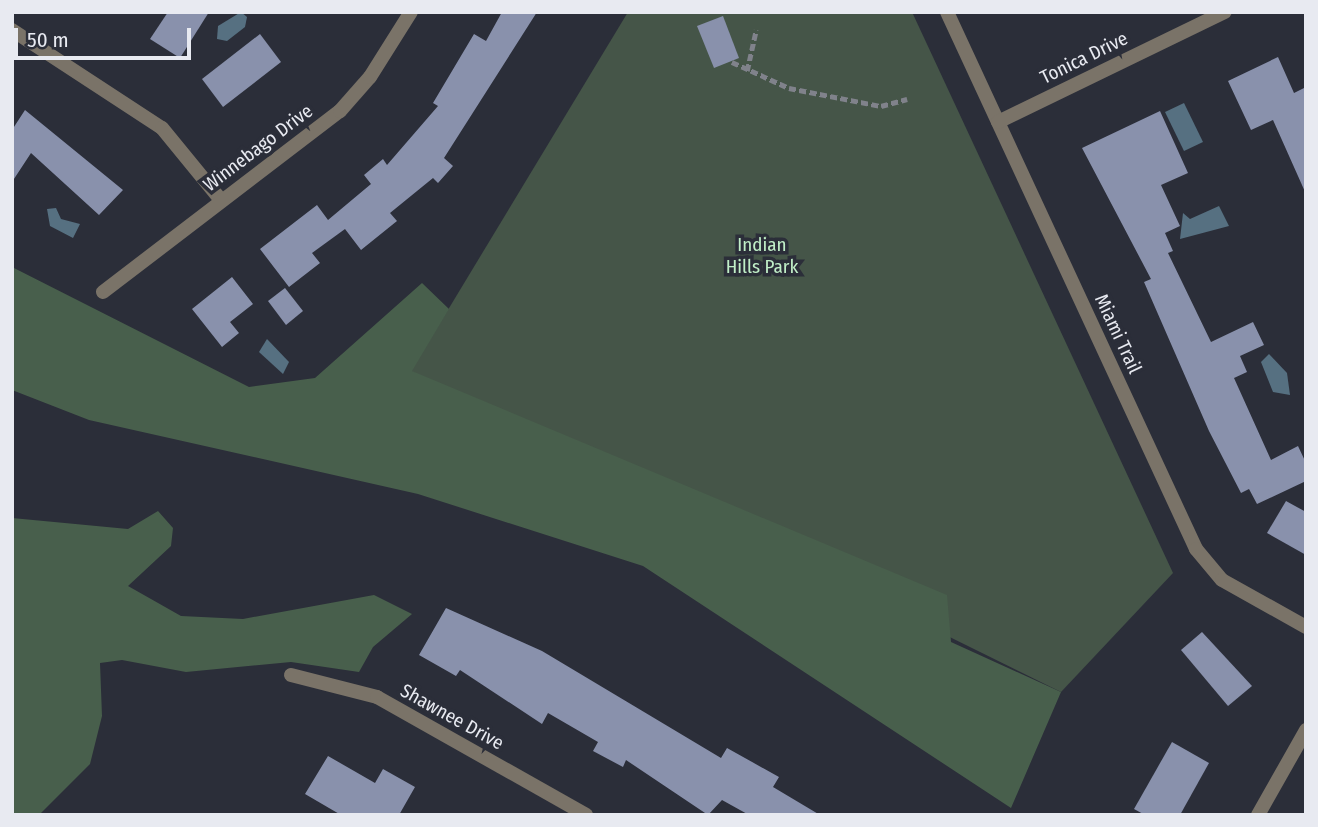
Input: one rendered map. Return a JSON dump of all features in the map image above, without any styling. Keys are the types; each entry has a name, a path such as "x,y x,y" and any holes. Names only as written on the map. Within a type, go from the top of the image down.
{"street":[{"name":"Winnebago Drive","path":"103,292 340,111 370,77 411,12"},
{"name":"Miami Trail","path":"947,12 1196,549 1222,580 1306,627"},
{"name":"Tonica Drive","path":"998,122 1226,12"},
{"path":"12,30 162,128 221,200"},
{"name":"Shawnee Drive","path":"291,675 377,697 586,815"},
{"path":"1258,815 1306,730"}],"path":[{"path":"747,71 756,30"},
{"path":"732,62 789,88 881,106 907,99"}],"green space":[{"name":"Indian Hills Park","path":"628,12 912,12 1173,573 1061,692 411,371"},
{"path":"12,267 249,387 315,378 422,283 449,309 412,371 947,595 951,642 1061,692 1011,808 643,566 418,494 89,420 12,390"},
{"path":"158,511 173,528 171,546 128,586 181,616 243,619 374,595 412,614 373,647 359,672 291,662 186,672 122,660 100,663 102,716 90,764 39,815 12,815 12,518 128,529"}],"water":[{"path":"241,12 247,17 245,27 227,41 217,39 218,26"},
{"path":"1184,103 1203,142 1184,151 1165,112"},
{"path":"1219,206 1229,226 1180,239 1183,213 1190,219"},
{"path":"56,208 61,219 80,224 73,238 50,226 47,209"},
{"path":"267,339 289,362 283,374 259,352"},
{"path":"1269,354 1287,373 1290,395 1273,392 1261,362"}],"building":[{"path":"168,12 209,12 180,58 150,39"},
{"path":"502,12 537,12 444,158 453,166 438,183 433,178 390,213 397,221 361,250 345,229 312,253 320,263 289,287 260,249 317,205 328,220 371,184 364,175 383,159 387,165 438,106 433,103 474,34 486,41"},
{"path":"723,16 739,58 714,68 697,26"},
{"path":"260,34 281,62 223,107 202,79"},
{"path":"1278,57 1294,93 1306,87 1306,194 1273,120 1251,130 1228,81"},
{"path":"25,110 123,190 99,215 31,153 12,182 12,130"},
{"path":"1160,111 1188,173 1161,185 1180,226 1165,233 1173,251 1168,253 1211,342 1253,322 1264,345 1240,356 1247,372 1234,378 1271,460 1298,446 1306,463 1306,481 1257,504 1249,489 1241,493 1209,431 1144,282 1151,279 1082,148"},
{"path":"232,277 253,304 230,322 239,333 222,347 192,309"},
{"path":"285,288 303,311 286,325 268,301"},
{"path":"1286,501 1306,512 1306,555 1267,533"},
{"path":"446,608 542,651 721,758 727,748 779,777 773,787 820,815 749,815 722,800 708,815 626,760 623,767 593,751 598,742 548,713 542,724 460,670 456,676 419,655"},
{"path":"1202,632 1252,686 1228,706 1181,650"},
{"path":"1172,742 1209,763 1180,815 1145,815 1134,809"},
{"path":"328,756 375,783 383,769 415,787 399,815 341,815 305,794"}]}
